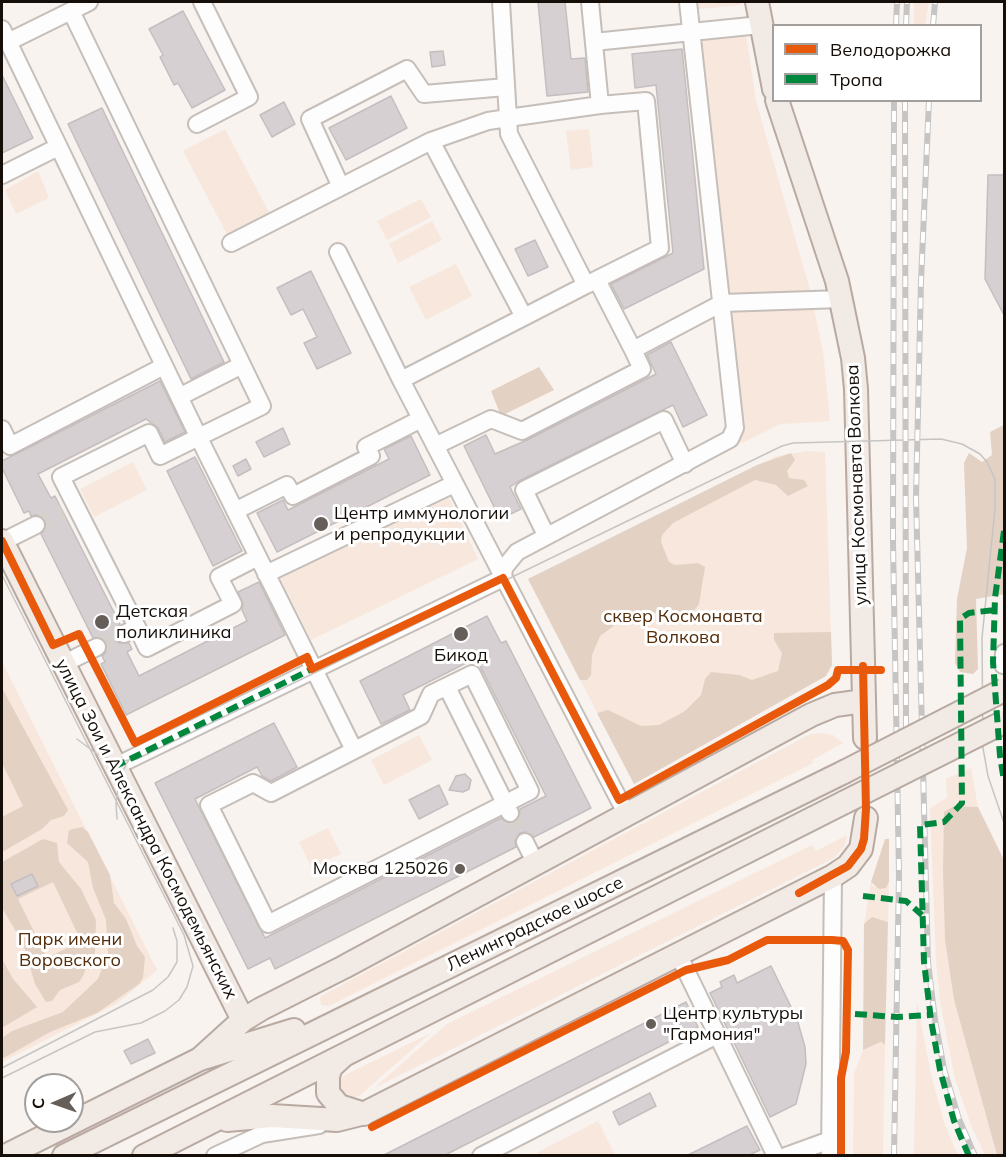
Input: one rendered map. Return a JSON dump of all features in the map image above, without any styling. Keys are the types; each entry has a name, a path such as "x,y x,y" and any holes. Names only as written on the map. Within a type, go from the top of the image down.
{"main road":[{"path":"757,2 772,80"},
{"name":"улица Космонавта Волкова","path":"778,102 842,299 856,389 865,738"},
{"name":"улица Зои и Александра Космодемьянских","path":"2,541 243,1020"},
{"name":"Ленинградское шоссе","path":"64,1155 844,772 1005,690"},
{"path":"200,1059 243,1020 811,715 837,705 864,701"},
{"name":"Ленинградское шоссе","path":"144,1155 1005,722"},
{"path":"205,1125 248,1117 337,1120 364,1114 833,876 848,866 861,849 866,818"},
{"path":"299,991 289,1006 288,1017 295,1025 304,1027"},
{"path":"4,1155 200,1059 304,1027 336,1021"},
{"path":"344,1056 332,1067 328,1076 328,1093 339,1106 364,1114"}],"street":[{"path":"89,2 5,36 199,438 240,508 271,571 312,669 354,750"},
{"path":"197,124 249,97 202,2"},
{"path":"435,446 490,419 522,431 642,369 633,350 591,283 509,134 501,2"},
{"path":"590,2 600,105"},
{"path":"503,578 504,568 517,552 730,439 735,428 688,2"},
{"path":"71,11 262,406 160,456 148,433 61,477 69,508 131,630 147,648 233,604 219,577 258,557"},
{"path":"594,42 760,25"},
{"path":"341,187 310,119 407,69 424,94 506,87"},
{"path":"231,243 431,141 488,121 646,100 660,248 401,380"},
{"path":"431,141 524,317"},
{"path":"2,175 58,147"},
{"path":"338,252 454,484 627,815"},
{"path":"633,350 722,303 842,299"},
{"path":"2,429 10,446 164,366"},
{"path":"179,397 243,366"},
{"path":"240,508 287,485 293,496 371,456 366,447 421,419"},
{"path":"546,535 524,490 664,420 685,464"},
{"path":"228,474 258,557 271,571"},
{"path":"271,571 454,484"},
{"path":"2,541 36,525"},
{"path":"114,767 503,578"},
{"path":"63,664 97,647"},
{"path":"472,674 531,791 508,808 268,924 209,805 253,783 271,793 421,716 431,694 447,687 472,674"},
{"path":"447,687 508,808"},
{"path":"525,842 536,864"},
{"path":"786,1155 830,1148 833,876"},
{"path":"678,954 776,1155"},
{"path":"481,1155 717,1035"},
{"path":"215,1155 262,1134 337,1120"}],"green space":[{"path":"690,2 741,2 741,5 691,10"},
{"path":"914,2 929,2 925,24 914,24"},
{"path":"746,34 756,101 810,290 726,298 696,39"},
{"path":"225,129 270,214 228,236 183,151"},
{"path":"589,129 593,167 571,170 566,131"},
{"path":"38,171 49,198 16,214 5,190"},
{"path":"421,199 431,217 387,240 377,221"},
{"path":"432,221 442,240 398,263 389,244"},
{"path":"456,264 472,296 426,320 409,287"},
{"path":"813,304 823,351 830,421 781,424 740,444 727,308"},
{"path":"539,367 554,390 501,416 491,391"},
{"path":"1004,425 1004,594 976,599 978,669 973,674 960,672 955,663 957,599 967,548 964,463 969,453 982,462 992,455 990,432"},
{"name":"сквер Космонавта Волкова","path":"807,451 825,452 832,665 826,676 634,784 528,579 777,456"},
{"path":"791,453 795,460 787,471 789,478 804,480 808,486 788,496 776,485 755,480 673,523 662,535 661,542 669,562 675,565 698,563 705,567 699,604 689,617 682,620 669,612 631,613 600,636 592,655 591,675 587,680 580,680 528,579 757,465"},
{"path":"133,462 147,490 94,517 80,489"},
{"path":"449,498 478,559 311,640 280,577"},
{"path":"831,632 832,665 826,676 634,784 597,713 608,710 641,726 659,725 685,711 701,695 705,679 711,672 739,675 752,680 778,671 782,653 774,640 774,633"},
{"name":"Парк имени Воровского","path":"2,662 157,970 118,1003 2,1062"},
{"path":"2,688 68,810 64,816 51,820 42,829 2,852 2,817 23,806 2,763"},
{"path":"810,734 833,735 843,743 812,760 813,763 329,1006 321,1005 320,997 323,995"},
{"path":"419,735 432,760 384,785 371,760"},
{"path":"971,768 978,807 954,806 944,813 945,940 954,1000 997,1155 985,1155 972,1128 955,1079 941,1007 936,962 930,808 947,798 946,779"},
{"path":"954,806 978,807 1004,860 1004,1155 997,1155 954,1000 945,940 944,812"},
{"path":"82,827 88,832 110,875 114,903 126,919 137,946 145,957 143,978 139,984 97,1013 50,1032 2,1059 2,1038 12,1031 63,1012 98,979 108,953 106,920 93,888 88,862 67,843 69,830"},
{"path":"328,828 341,854 312,868 299,842"},
{"path":"847,835 844,847 834,858 374,1088 447,1024 812,845 816,851"},
{"path":"43,839 57,843 59,862 81,889 96,920 95,953 90,958 83,976 79,982 60,990 52,1001 46,1002 35,984 23,943 2,908 2,862","holes":["32,874 38,886 17,895 12,884","53,882 81,941 47,958 18,899"]},
{"path":"885,839 889,839 889,882 886,888 879,889 871,882"},
{"path":"871,882 873,886 886,888 889,882 888,922 882,920 864,924"},
{"path":"872,917 888,922 885,1045 881,1042 863,1050 864,924"},
{"path":"2,959 13,979 37,1007 2,1028"},
{"path":"917,1001 931,1075 945,1125 958,1155 914,1155"},
{"path":"431,1033 359,1096 351,1098 340,1092 340,1079 347,1074"},
{"path":"882,1042 885,1045 883,1155 853,1156 854,1074 863,1050"},
{"path":"598,1121 615,1155 540,1155 538,1152"}],"building":[{"path":"538,2 565,2 571,59 585,58 588,92 547,96"},
{"path":"183,11 225,90 192,108 178,83 174,85 160,57 163,55 149,29"},
{"path":"682,49 704,269 624,309 611,284 673,253 656,85 635,88 632,54"},
{"path":"443,51 445,65 432,67 430,52"},
{"path":"2,75 33,138 2,153"},
{"path":"391,96 407,128 346,160 329,128"},
{"path":"284,102 295,124 272,137 260,115"},
{"path":"102,108 224,362 191,379 68,124"},
{"path":"988,175 1005,175 1005,317 985,279"},
{"path":"535,240 548,267 528,276 515,249"},
{"path":"311,271 351,353 317,369 304,343 317,337 303,309 291,315 277,288"},
{"path":"671,342 707,415 683,427 673,405 519,481 510,487 521,509 500,519 464,446 486,435 495,454 527,440 656,374 647,355"},
{"path":"160,381 185,432 165,442 158,428 146,419 38,474 51,498 55,496 120,624 115,629 115,638 119,643 129,643 132,649 127,652 139,676 247,621 238,592 259,582 285,635 126,715 101,664 105,662 102,656 106,652 107,643 102,638 93,638 41,534 46,526 45,520 37,515 31,516 29,511 24,513 2,468 2,461"},
{"path":"283,428 290,444 264,457 256,442"},
{"path":"411,436 430,475 277,552 257,513 283,500 288,510 298,505 389,459 384,449"},
{"path":"195,457 242,551 213,566 167,471"},
{"path":"246,459 251,469 238,476 233,466"},
{"path":"487,616 501,643 506,641 591,808 534,837 526,832 520,833 515,841 516,847 275,969 270,958 248,969 155,783 274,723 297,767 271,781 262,776 257,767 195,799 265,938 501,818 514,823 519,818 520,809 546,796 476,658 403,695 410,710 381,724 360,681"},
{"path":"465,774 471,780 469,789 463,792 449,790 456,776"},
{"path":"439,785 448,804 419,819 409,800"},
{"path":"32,874 38,886 17,896 11,884"},
{"path":"771,966 797,1019 805,1047 806,1064 796,1104 770,1117 710,993 722,987 720,982 734,975 737,983"},
{"path":"686,1002 698,1027 651,1051 445,1155 384,1155"},
{"path":"148,1039 155,1053 131,1064 124,1051"},
{"path":"650,1093 656,1106 619,1125 613,1112"},
{"path":"747,1126 760,1150 749,1155 688,1155"}],"tunnel":[{"path":"36,525 63,512"},
{"path":"97,647 124,634"},
{"path":"511,813 525,842"}],"tram line":[{"path":"77,739 101,757 122,761 137,759 782,446 793,443 941,439 962,444 980,454 987,462 995,479 995,509 982,638 983,748 988,776 1004,823"},
{"path":"2,575 184,935 193,966 187,987 179,1000 165,1011 141,1023 95,1032 2,1078"},
{"path":"117,819 116,803 120,779 126,764 133,755"},
{"path":"2,1068 153,990 168,977 177,962 177,941 173,928"}],"railway":[{"path":"896,24 897,2"},
{"path":"906,24 907,2"},
{"path":"933,24 935,2"},
{"path":"894,102 893,542 899,874 894,1156"},
{"path":"905,102 906,742"},
{"path":"929,102 921,281 916,497 928,962 944,1069 959,1119 975,1156"}],"marked path":[{"path":"1004,531 995,598 993,662 1004,781"},
{"path":"969,1156 954,1121 940,1070 931,1020 924,962 920,825 944,822 962,803 960,619 969,613 994,610"},
{"path":"114,767 312,669"},
{"path":"863,896 906,901 922,915"},
{"path":"855,1014 897,1017 930,1015"}],"cycle path":[{"path":"2,541 53,645 79,634 135,743 307,657 312,669 503,578 619,800 828,685 836,678 838,670 881,670"},
{"path":"799,893 848,866 861,849 864,839 866,809 863,666"},
{"path":"372,1127 686,970 728,960 767,940 832,940 843,941 848,950 846,1052 841,1078 841,1156"}],"place":[{"name":"Центр иммунологии и репродукции","path":"321,524"},
{"name":"Детская поликлиника","path":"102,622"},
{"name":"Бикод","path":"461,634"},
{"name":"Москва 125026","path":"460,869"},
{"name":"Центр культуры \"Гармония\"","path":"651,1024"}]}
